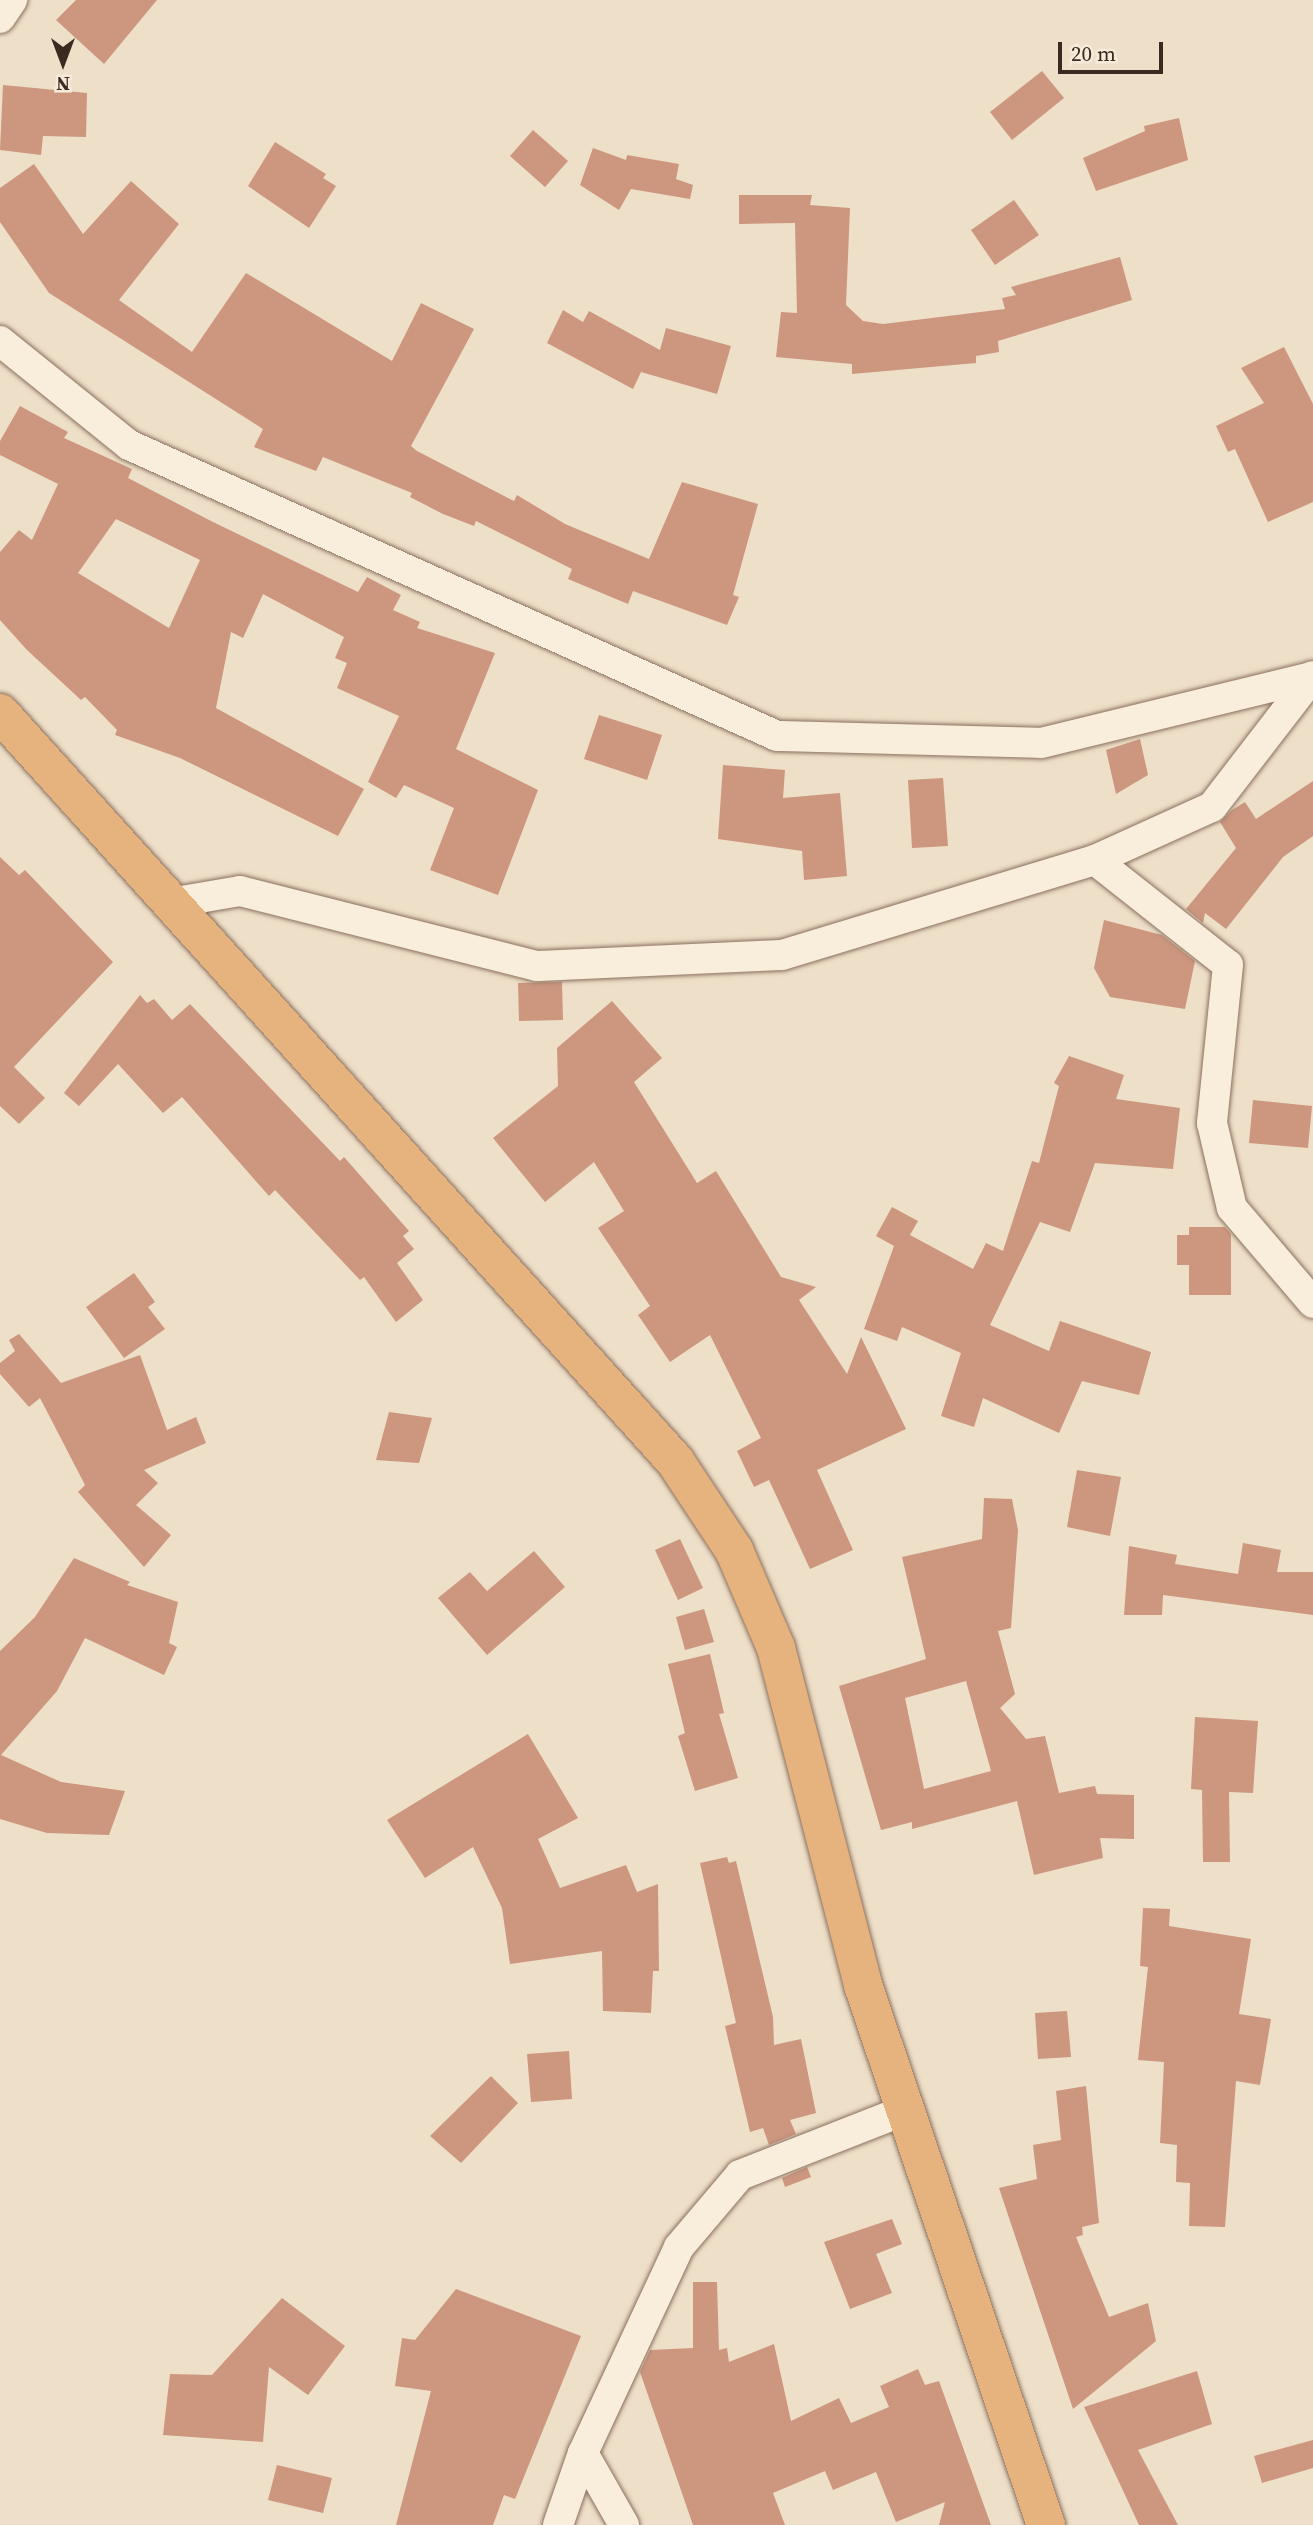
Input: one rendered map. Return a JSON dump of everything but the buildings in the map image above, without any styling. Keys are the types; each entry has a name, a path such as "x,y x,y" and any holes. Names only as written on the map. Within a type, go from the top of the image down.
{"highway":[{"path":"0,713 675,1461 734,1550 776,1648 845,1920 1046,2525"}],"street":[{"path":"0,18 12,0"},
{"path":"0,341 129,445 777,736 1041,743 1313,677"},
{"path":"170,904 240,891 537,967 782,955 1095,860 1212,807 1313,677"},
{"path":"1095,860 1228,965 1212,1123 1233,1208 1313,1303"},
{"path":"558,2525 583,2454 679,2247 740,2175 906,2110"},
{"path":"583,2454 624,2525"}]}
